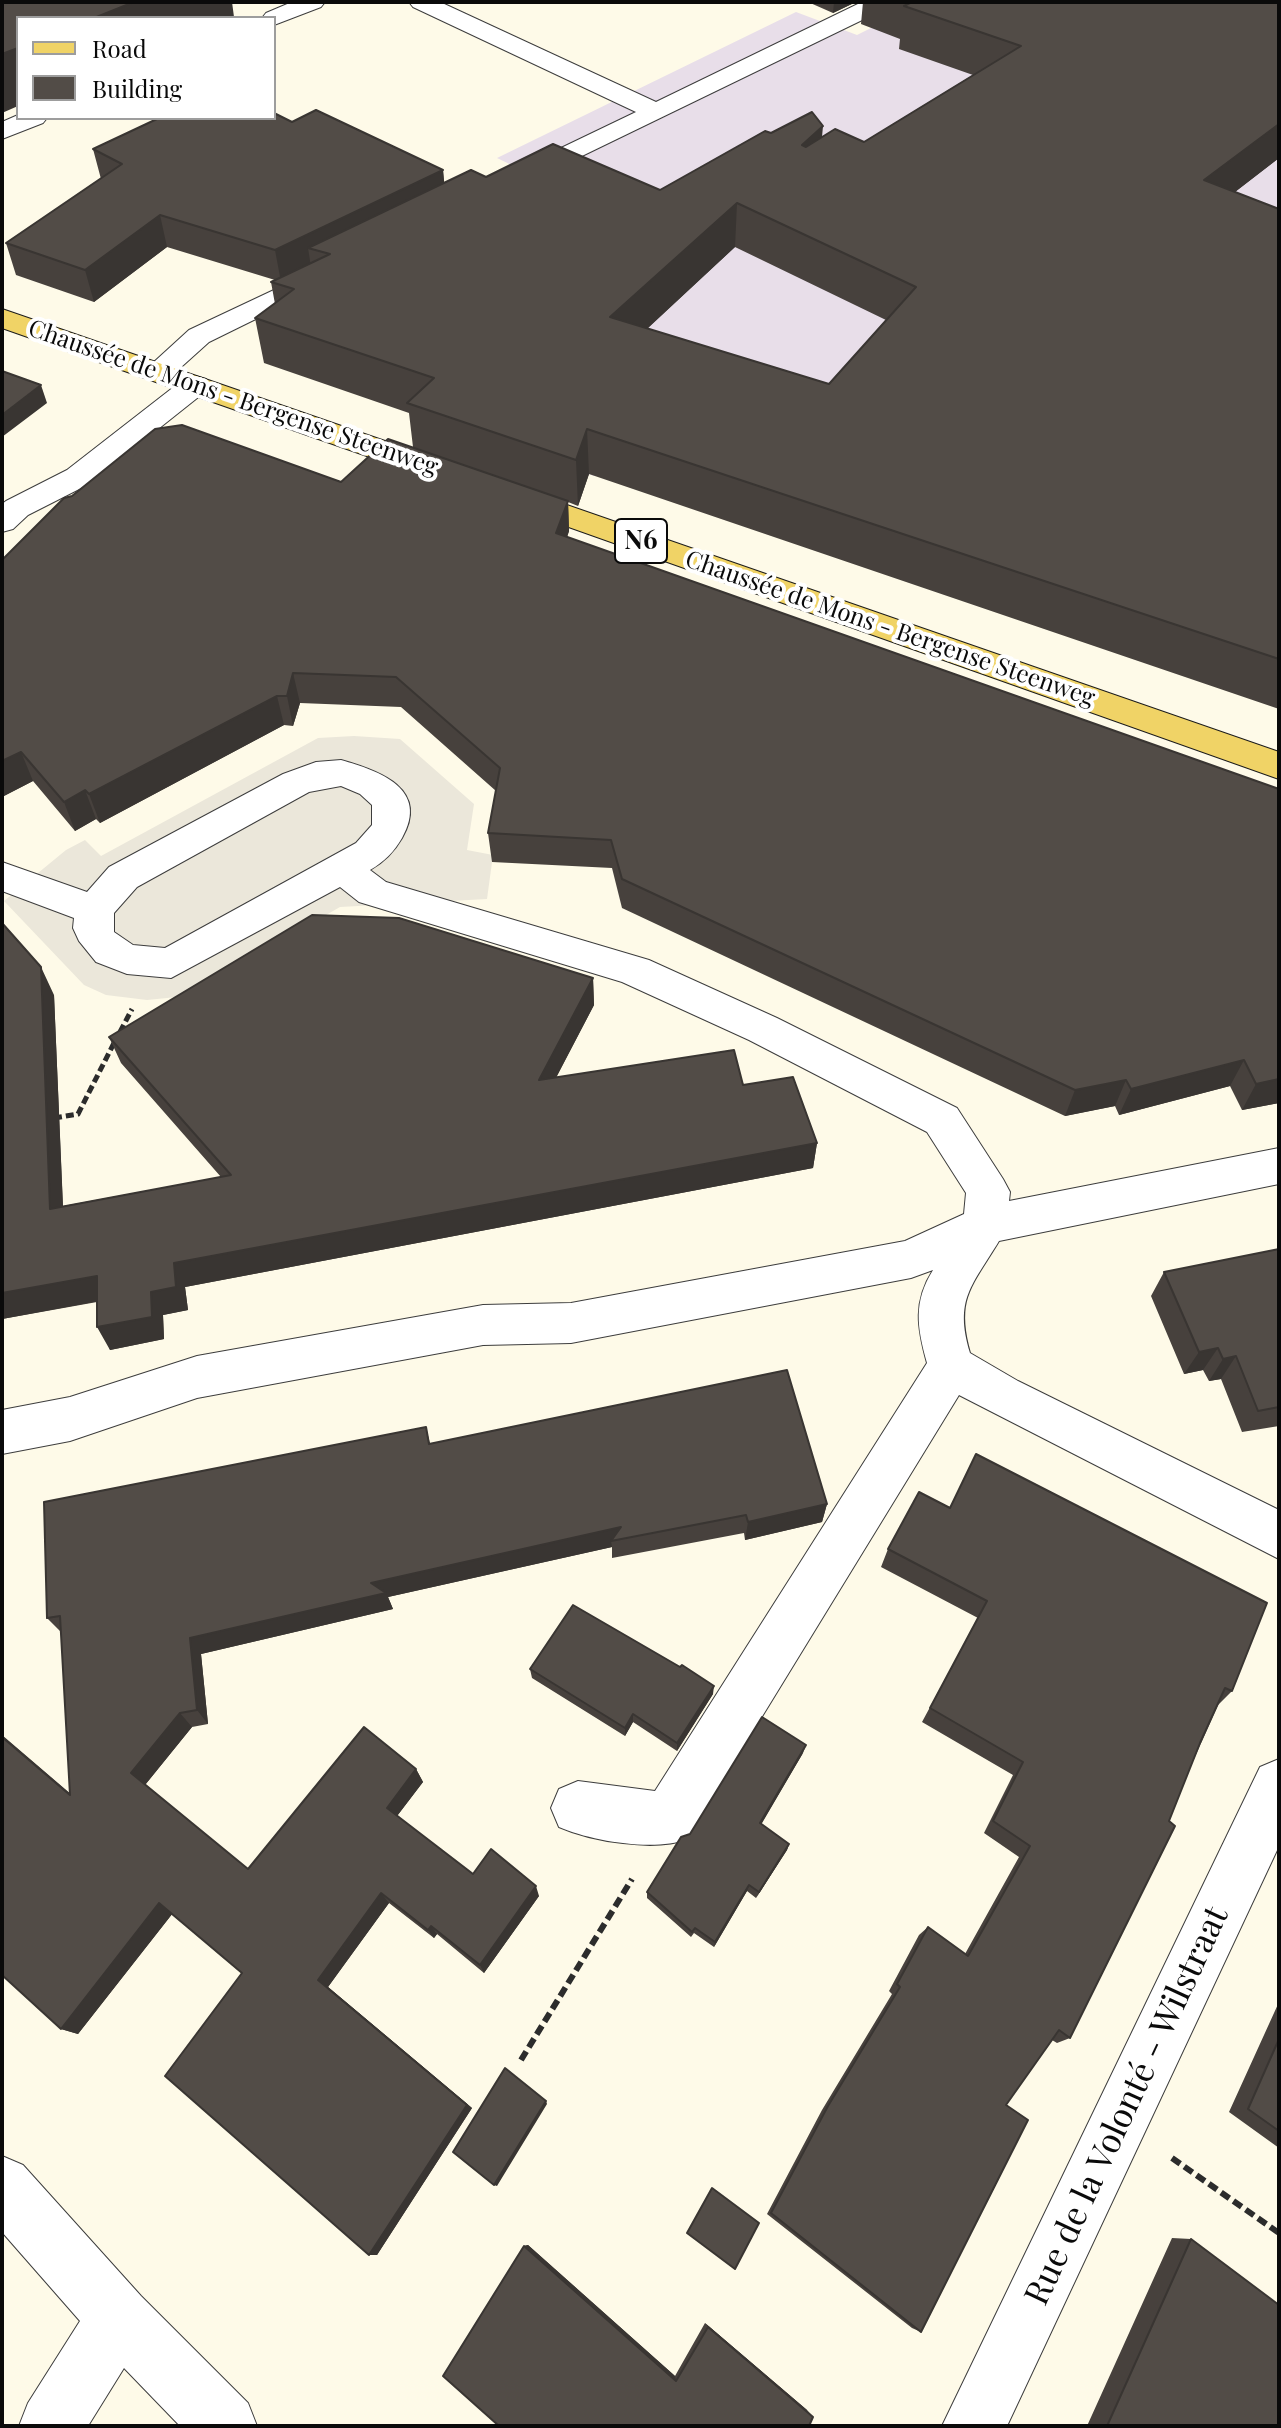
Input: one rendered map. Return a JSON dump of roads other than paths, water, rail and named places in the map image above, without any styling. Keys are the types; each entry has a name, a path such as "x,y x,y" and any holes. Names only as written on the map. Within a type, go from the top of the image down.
{"main road":[{"name":"Chaussée de Mons - Bergense Steenweg","path":"2,318 1279,766"}],"street":[{"path":"276,17 313,2"},
{"path":"421,2 657,112"},
{"path":"499,189 881,2"},
{"path":"2,131 29,120"},
{"path":"158,372 199,336 356,259"},
{"path":"2,522 17,508 78,477 195,385"},
{"path":"341,773 365,778 382,789 392,804 393,822 384,839 342,868 171,963 119,959 102,947 93,929 95,910 106,891 123,877 316,775 341,773"},
{"path":"342,868 373,892 635,971 763,1029 942,1120 988,1192 985,1225 941,1297 940,1328 951,1366 1001,1396 1279,1535"},
{"path":"2,876 95,910"},
{"path":"2,1432 70,1419 197,1377 483,1325 571,1323 911,1259 985,1225 1279,1166"},
{"path":"578,1808 668,1820 951,1366"},
{"name":"Rue de la Volonté - Wilstraat","path":"974,2426 1279,1786"},
{"path":"2,2186 119,2318 225,2426"},
{"path":"51,2426 119,2318"}]}
